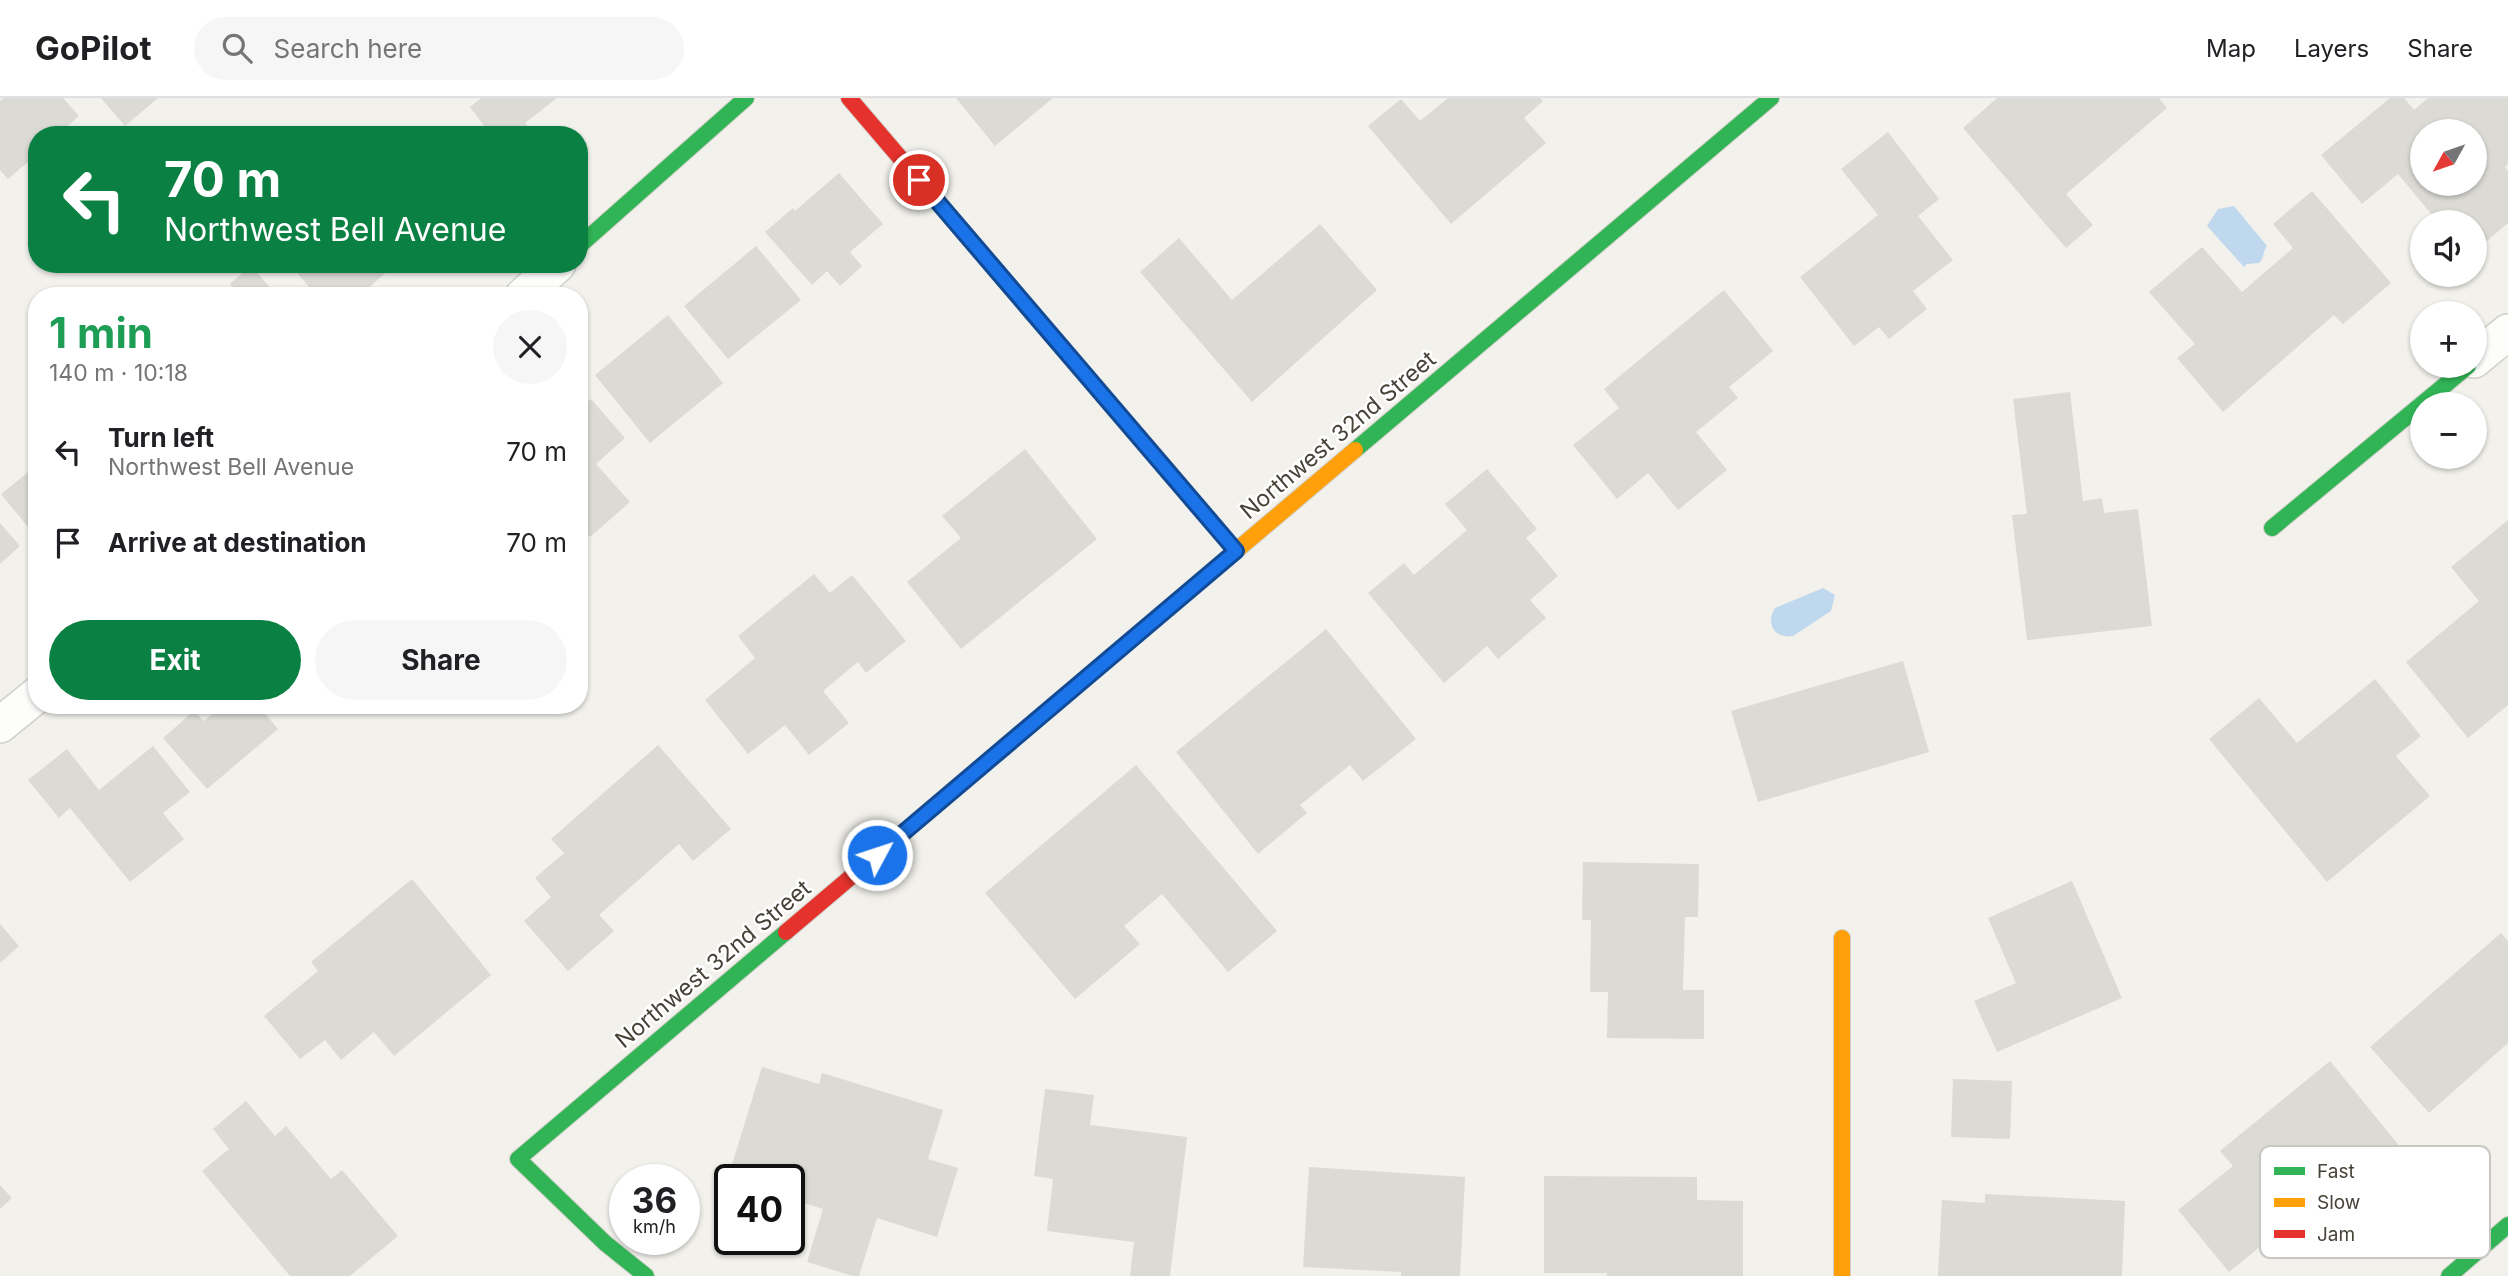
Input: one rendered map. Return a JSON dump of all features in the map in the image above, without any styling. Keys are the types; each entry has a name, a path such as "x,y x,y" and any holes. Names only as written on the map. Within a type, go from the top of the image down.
{"street":[{"path":"588,238 746,98"},
{"path":"849,98 1236,551"},
{"name":"Northwest 32nd Street","path":"646,1276 605,1243 518,1159 1771,98"},
{"path":"533,287 548,273"},
{"path":"2487,349 2508,332"},
{"path":"2272,528 2453,378"},
{"path":"0,725 28,702"},
{"path":"1842,938 1842,1276"},
{"path":"2490,1241 2508,1225"},
{"path":"2449,1276 2470,1258"}],"water":[{"path":"2234,206 2267,246 2259,263 2247,264 2244,267 2207,226 2218,209"},
{"path":"1823,588 1835,595 1831,611 1793,636 1777,633 1771,620 1775,608"}],"building":[{"path":"4,98 63,98 79,116 68,126 28,126 28,162 8,179 0,170 0,101"},
{"path":"101,98 158,98 125,126"},
{"path":"481,98 557,98 525,123 528,126 484,126 470,107"},
{"path":"956,98 1053,98 995,146"},
{"path":"1448,98 1540,98 1543,101 1524,118 1546,143 1451,224 1368,126 1401,99 1420,121"},
{"path":"1997,98 2159,98 2167,108 2066,194 2093,225 2066,248 1963,128"},
{"path":"2390,98 2404,98 2414,110 2428,98 2508,98 2508,164 2505,167 2508,171 2508,223 2487,241 2487,210 2428,210 2416,196 2487,196 2487,119 2410,119 2410,188 2398,174 2362,204 2321,155"},
{"path":"1888,132 1939,199 1918,216 1953,260 1913,291 1927,309 1889,339 1879,327 1854,346 1800,277 1878,215 1841,169"},
{"path":"839,173 883,224 850,252 862,266 840,286 827,271 812,285 765,232 793,208 795,211"},
{"path":"2312,191 2391,283 2343,324 2334,315 2223,412 2177,358 2195,344 2149,292 2202,247 2242,292 2293,248 2273,224"},
{"path":"1320,224 1377,290 1252,402 1140,272 1179,238 1232,300"},
{"path":"756,246 801,300 728,359 684,306"},
{"path":"242,273 258,273 269,287 233,287 230,284"},
{"path":"385,273 370,287 309,287 298,274"},
{"path":"1724,290 1773,351 1729,387 1738,398 1696,432 1727,470 1678,510 1648,473 1617,499 1573,445 1619,408 1604,389"},
{"path":"668,315 723,383 650,443 595,375"},
{"path":"2070,392 2083,501 2102,498 2104,513 2138,509 2152,626 2027,640 2012,515 2027,514 2013,399"},
{"path":"591,399 625,438 596,464 630,502 590,537 588,535 588,402"},
{"path":"1025,449 1097,539 961,649 907,582 961,538 942,516"},
{"path":"1487,469 1537,529 1526,538 1558,576 1530,600 1546,618 1498,659 1487,646 1444,683 1368,593 1404,563 1414,575 1467,530 1445,504"},
{"path":"28,472 28,527 1,494"},
{"path":"2508,520 2508,705 2468,738 2406,662 2479,601 2451,567"},
{"path":"0,523 20,546 0,564"},
{"path":"814,574 830,593 852,575 906,641 866,673 858,662 823,691 849,723 809,755 785,725 748,754 705,700 755,658 738,636"},
{"path":"1326,629 1416,739 1363,781 1350,765 1300,805 1307,813 1258,854 1176,752"},
{"path":"1903,661 1929,752 1758,802 1731,711"},
{"path":"2375,679 2421,736 2396,756 2430,796 2327,882 2209,739 2259,698 2297,743"},
{"path":"191,714 197,714 204,721 212,714 266,714 278,729 207,789 163,738"},
{"path":"658,745 731,829 693,861 679,844 599,915 614,931 568,971 524,921 551,897 535,878 564,853 551,839"},
{"path":"153,746 190,792 163,813 184,839 130,882 70,808 59,818 28,780 67,749 99,790"},
{"path":"1136,765 1277,931 1228,972 1162,894 1124,926 1140,944 1075,999 985,893"},
{"path":"1583,862 1699,864 1698,917 1685,917 1683,990 1704,990 1704,1039 1607,1038 1608,992 1590,992 1591,920 1582,920"},
{"path":"412,879 491,975 394,1056 374,1032 341,1060 325,1040 300,1059 264,1016 318,971 311,962"},
{"path":"2072,881 2122,998 1997,1052 1974,1001 2016,983 1988,918"},
{"path":"0,924 19,946 0,963"},
{"path":"2501,933 2508,941 2508,1043 2429,1113 2370,1047"},
{"path":"2330,1061 2399,1146 2260,1146 2260,1247 2229,1272 2178,1210 2233,1166 2220,1151"},
{"path":"762,1067 819,1084 822,1073 943,1110 928,1159 958,1168 937,1237 877,1218 859,1276 853,1276 807,1262 823,1209 805,1203 805,1164 732,1164"},
{"path":"1953,1079 2012,1081 2010,1139 1951,1137"},
{"path":"1045,1089 1094,1095 1090,1125 1187,1137 1170,1276 1130,1276 1134,1242 1047,1231 1053,1179 1034,1176"},
{"path":"246,1101 275,1136 286,1126 331,1179 342,1170 398,1236 350,1276 290,1276 202,1171 229,1149 213,1129"},
{"path":"1309,1167 1465,1177 1460,1276 1401,1276 1401,1272 1303,1267"},
{"path":"1544,1176 1697,1177 1697,1200 1743,1201 1743,1276 1544,1273"},
{"path":"0,1185 12,1198 0,1209"},
{"path":"1985,1194 2125,1201 2122,1276 1938,1276 1942,1200 1985,1203"}],"traffic: fast":[{"path":"588,238 746,98"},
{"path":"1355,450 1771,98"},
{"path":"2272,528 2453,378"},
{"path":"1113,407 1236,551"},
{"path":"646,1276 605,1243 518,1159 786,932"},
{"path":"2490,1241 2508,1225"},
{"path":"2449,1276 2470,1258"}],"traffic: slow":[{"path":"1081,682 1355,450"},
{"path":"1842,938 1842,1276"}],"traffic: jam":[{"path":"849,98 1113,407"},
{"path":"786,932 1081,682"}],"route":[{"path":"877,855 1236,551 919,180"}]}
